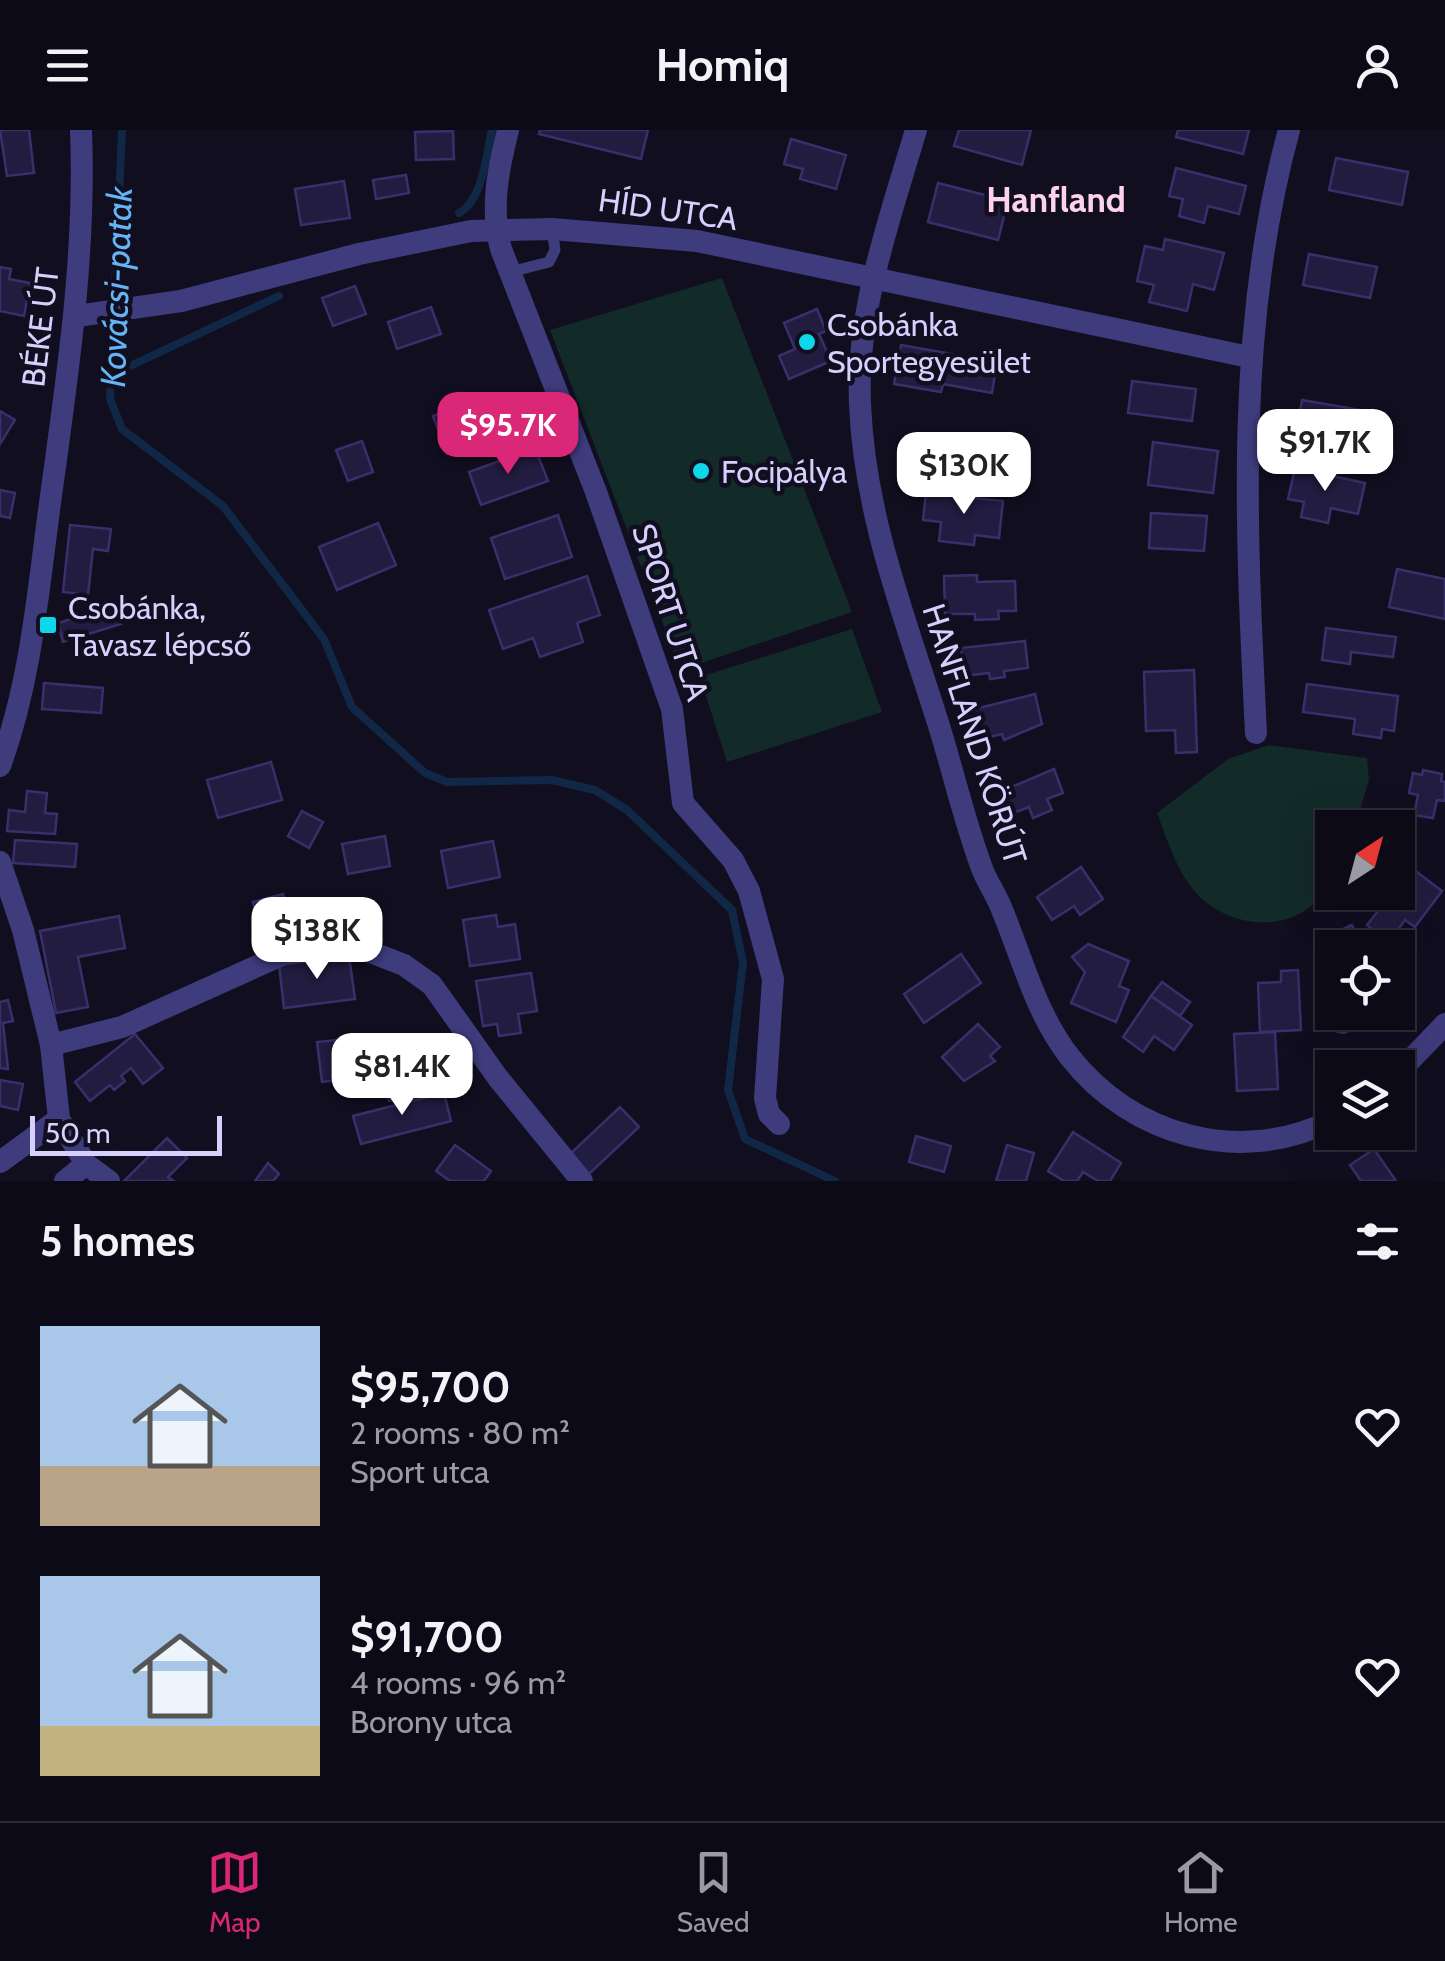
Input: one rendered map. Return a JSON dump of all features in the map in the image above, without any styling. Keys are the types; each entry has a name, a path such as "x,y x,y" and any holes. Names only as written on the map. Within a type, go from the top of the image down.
{"street":[{"name":"BÉKE ÚT","path":"0,766 28,666 87,315 81,130"},
{"name":"SPORT UTCA","path":"508,130 496,180 496,229 596,492 669,700 683,803 733,860 750,891 773,978 765,1098 769,1114 778,1124"},
{"name":"HANFLAND KÖRÚT","path":"916,130 874,279 860,402 868,480 890,582 983,871 1045,1018 1070,1057 1108,1093 1146,1120 1187,1136 1232,1145 1272,1142 1315,1129"},
{"path":"1256,733 1249,358 1268,225 1289,130"},
{"name":"HÍD UTCA","path":"87,315 132,310 359,254 496,229 552,229 683,239 1249,358"},
{"path":"0,862 23,930 51,1045 59,1119 86,1164 109,1181"},
{"path":"51,1045 122,1027 284,954 350,944 404,965 432,986 498,1078 582,1181"},
{"path":"1415,1055 1445,1024"},
{"path":"0,1162 59,1119"},
{"path":"65,1181 86,1164"}],"lane":[{"path":"510,272 549,262 556,250 552,229"}],"green space":[{"name":"Focipálya","path":"722,278 852,612 681,670 550,330"},
{"path":"852,629 882,712 727,762 700,677"},
{"path":"1269,745 1367,758 1369,780 1360,810 1315,810 1315,902 1293,917 1260,922 1226,915 1201,898 1177,864 1157,813 1228,759"}],"building":[{"path":"0,130 29,130 34,173 7,176"},
{"path":"540,130 648,130 641,159 539,134"},
{"path":"959,130 1031,130 1022,165 954,146"},
{"path":"1178,130 1249,130 1243,154 1176,137"},
{"path":"453,131 454,159 416,160 415,132"},
{"path":"791,139 846,155 836,189 800,179 803,169 784,164"},
{"path":"1336,158 1408,172 1402,205 1329,190"},
{"path":"1176,168 1246,186 1239,214 1208,206 1204,223 1179,216 1183,199 1169,196"},
{"path":"406,175 409,193 376,199 373,180"},
{"path":"344,181 350,218 301,225 295,189"},
{"path":"938,183 1008,201 998,240 928,222"},
{"path":"1165,239 1224,253 1214,290 1193,284 1187,311 1149,302 1154,285 1137,281 1145,246 1163,250"},
{"path":"1309,254 1377,267 1370,298 1303,285"},
{"path":"0,267 11,269 9,279 30,283 24,316 0,311"},
{"path":"355,286 366,314 333,326 322,298"},
{"path":"431,307 441,334 397,349 388,322"},
{"name":"Csobánka Sportegyesület","path":"817,309 826,331 819,334 831,361 789,379 779,356 795,349 784,323"},
{"path":"901,345 997,362 992,393 943,384 941,392 894,384"},
{"path":"1132,381 1196,389 1192,421 1128,413"},
{"path":"475,400 490,438 447,454 433,416"},
{"path":"1302,400 1366,411 1361,440 1297,429"},
{"path":"0,411 15,420 0,444"},
{"path":"362,441 373,472 348,481 336,450"},
{"path":"1153,442 1218,451 1213,493 1148,485"},
{"path":"535,448 548,481 481,505 469,472"},
{"path":"1295,468 1365,483 1358,514 1331,508 1328,523 1301,517 1304,502 1288,499"},
{"path":"0,490 15,493 10,518 0,516"},
{"path":"926,493 1003,501 999,538 975,535 974,545 939,541 941,522 923,520"},
{"path":"1151,513 1207,516 1204,551 1149,548"},
{"path":"558,515 572,557 505,579 491,538"},
{"path":"378,523 396,565 337,590 319,547"},
{"path":"70,525 111,529 108,551 93,549 88,595 63,592"},
{"path":"1397,569 1445,579 1445,619 1389,607"},
{"path":"977,575 977,582 1015,581 1016,611 998,611 999,619 975,620 975,614 945,614 944,576"},
{"path":"587,576 600,615 577,623 583,642 540,657 533,638 503,649 489,610"},
{"path":"115,605 121,624 63,642 58,623"},
{"path":"1326,628 1396,637 1393,657 1351,652 1350,664 1322,660"},
{"path":"1025,641 1028,668 1004,671 1005,677 990,679 989,673 964,676 961,648"},
{"path":"1194,670 1197,752 1176,753 1175,730 1146,731 1144,672"},
{"path":"44,683 103,688 101,713 42,709"},
{"path":"1307,684 1398,696 1394,731 1382,729 1381,738 1353,734 1355,719 1303,712"},
{"path":"1035,694 1042,724 1004,740 1002,734 982,739 975,709"},
{"path":"271,762 282,800 218,818 207,780"},
{"path":"1054,769 1063,793 1047,799 1052,810 1033,818 1029,807 1011,814 1002,791"},
{"path":"1423,770 1442,774 1441,781 1445,782 1445,801 1437,800 1433,818 1415,815 1418,795 1409,793 1413,773 1422,775"},
{"path":"27,791 47,793 45,813 57,814 55,834 7,831 9,810 25,812"},
{"path":"302,811 323,822 309,848 288,836"},
{"path":"385,836 390,866 348,874 342,844"},
{"path":"15,840 77,844 75,867 13,863"},
{"path":"493,841 500,877 448,888 441,851"},
{"path":"1081,867 1103,899 1080,915 1074,906 1052,920 1037,897"},
{"path":"1415,871 1442,891 1415,927 1405,920 1398,930 1373,930 1367,925 1379,910 1415,910"},
{"path":"283,894 292,927 261,934 253,902"},
{"path":"496,915 498,927 515,924 520,959 470,966 463,920"},
{"path":"119,916 125,948 78,957 88,1007 56,1013 40,931"},
{"path":"1088,944 1129,961 1119,986 1129,990 1116,1022 1071,1003 1085,972 1072,957"},
{"path":"961,954 981,983 924,1023 904,994"},
{"path":"349,956 355,999 284,1008 279,965"},
{"path":"1298,970 1301,1030 1260,1032 1258,983 1281,982 1281,971"},
{"path":"531,973 537,1011 518,1014 521,1033 499,1036 497,1024 483,1026 476,981"},
{"path":"1162,982 1190,1002 1180,1016 1151,996"},
{"path":"1151,996 1192,1025 1174,1050 1154,1036 1143,1052 1123,1037"},
{"path":"8,1000 13,1021 3,1023 8,1069 0,1068 0,1002"},
{"path":"978,1024 1000,1047 990,1056 995,1061 964,1081 942,1057"},
{"path":"1275,1032 1278,1089 1237,1091 1234,1034"},
{"path":"135,1034 163,1068 143,1084 131,1068 121,1076 125,1081 114,1090 110,1085 90,1101 75,1082"},
{"path":"365,1037 370,1077 322,1082 317,1042"},
{"path":"459,1053 467,1078 389,1101 382,1076"},
{"path":"0,1080 23,1084 18,1110 0,1106"},
{"path":"444,1093 451,1121 361,1144 353,1116"},
{"path":"620,1107 639,1127 589,1174 570,1154"},
{"path":"1073,1132 1121,1163 1110,1181 1098,1181 1083,1172 1077,1181 1064,1181 1048,1171"},
{"path":"916,1136 951,1146 944,1172 909,1162"},
{"path":"167,1138 187,1158 168,1177 174,1181 124,1181"},
{"path":"455,1145 491,1171 484,1181 450,1181 436,1171"},
{"path":"1007,1145 1034,1153 1026,1181 996,1181"},
{"path":"1375,1150 1396,1181 1361,1181 1350,1165"},
{"path":"268,1163 279,1174 273,1181 255,1181"}],"waterway":[{"name":"Kovácsi-patak","path":"122,130 110,399 122,429 223,506 324,639 352,707 425,773 447,782 552,780 595,790 627,810 732,910 743,963 728,1090 745,1139 835,1181"},
{"path":"459,213 478,188 492,130"},
{"path":"111,375 279,296"}],"place":[{"name":"Csobánka Sportegyesület","path":"807,342"},
{"name":"Focipálya","path":"701,471"},
{"name":"Csobánka, Tavasz lépcső","path":"48,625"}],"district":[{"name":"Hanfland","path":"1056,199"}]}
